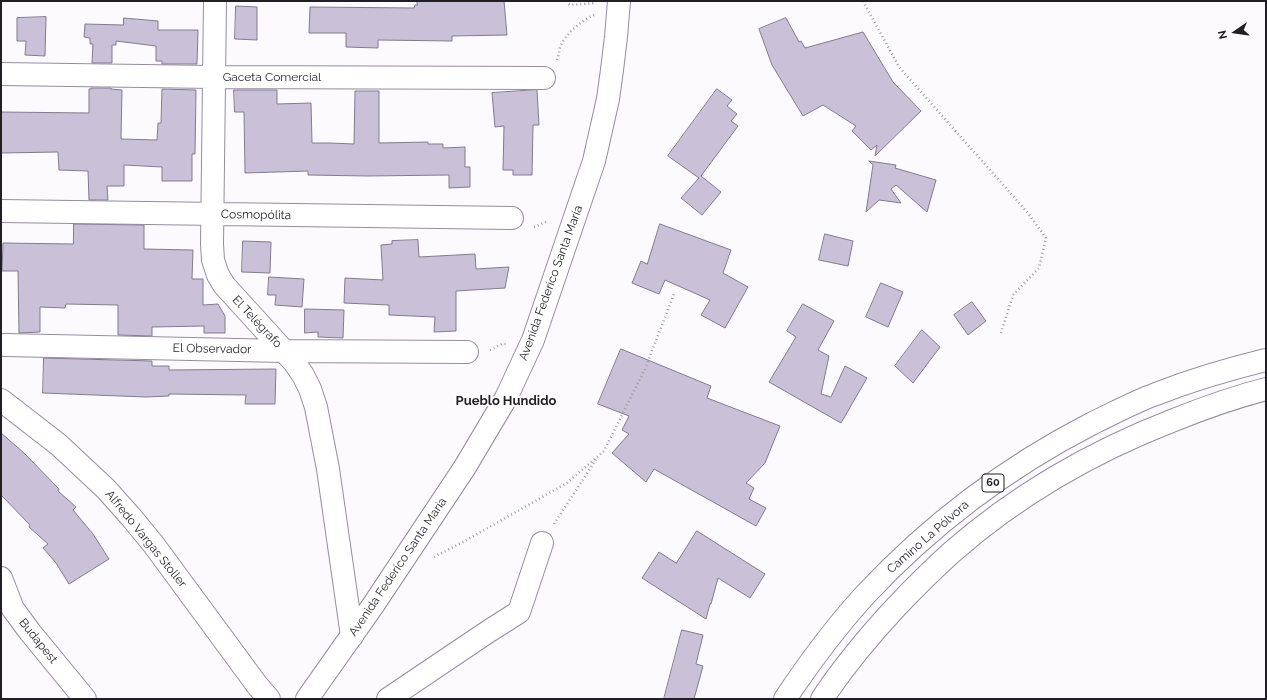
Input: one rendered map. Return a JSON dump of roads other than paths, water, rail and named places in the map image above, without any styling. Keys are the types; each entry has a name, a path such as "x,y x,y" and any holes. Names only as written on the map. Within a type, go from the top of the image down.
{"main road":[{"name":"El Telégrafo","path":"215,1 212,214 213,260 218,275 224,286 294,362 310,389 316,407 328,469 352,636"},
{"name":"Avenida Federico Santa María","path":"307,699 352,636 465,466 506,398 533,340 594,161 608,99 619,1"},
{"name":"Gaceta Comercial","path":"1,74 214,77 550,71"},
{"name":"Cosmopólita","path":"1,211 512,218"},
{"name":"El Observador","path":"6,345 284,351 467,352"},
{"name":"Camino La Pólvora","path":"785,699 814,657 864,596 921,540 986,488 1047,448 1123,408 1196,379 1266,360"},
{"name":"60","path":"822,699 871,635 913,590 952,552 1007,509 1067,471 1148,430 1227,400 1266,389"},
{"name":"Alfredo Vargas Stoller","path":"1,400 59,445 106,489 131,517 154,545 264,698"},
{"path":"388,699 519,612 542,543"},
{"name":"Budapest","path":"1,578 13,609 85,699"}],"district":[{"name":"Pueblo Hundido","path":"506,401"}]}
